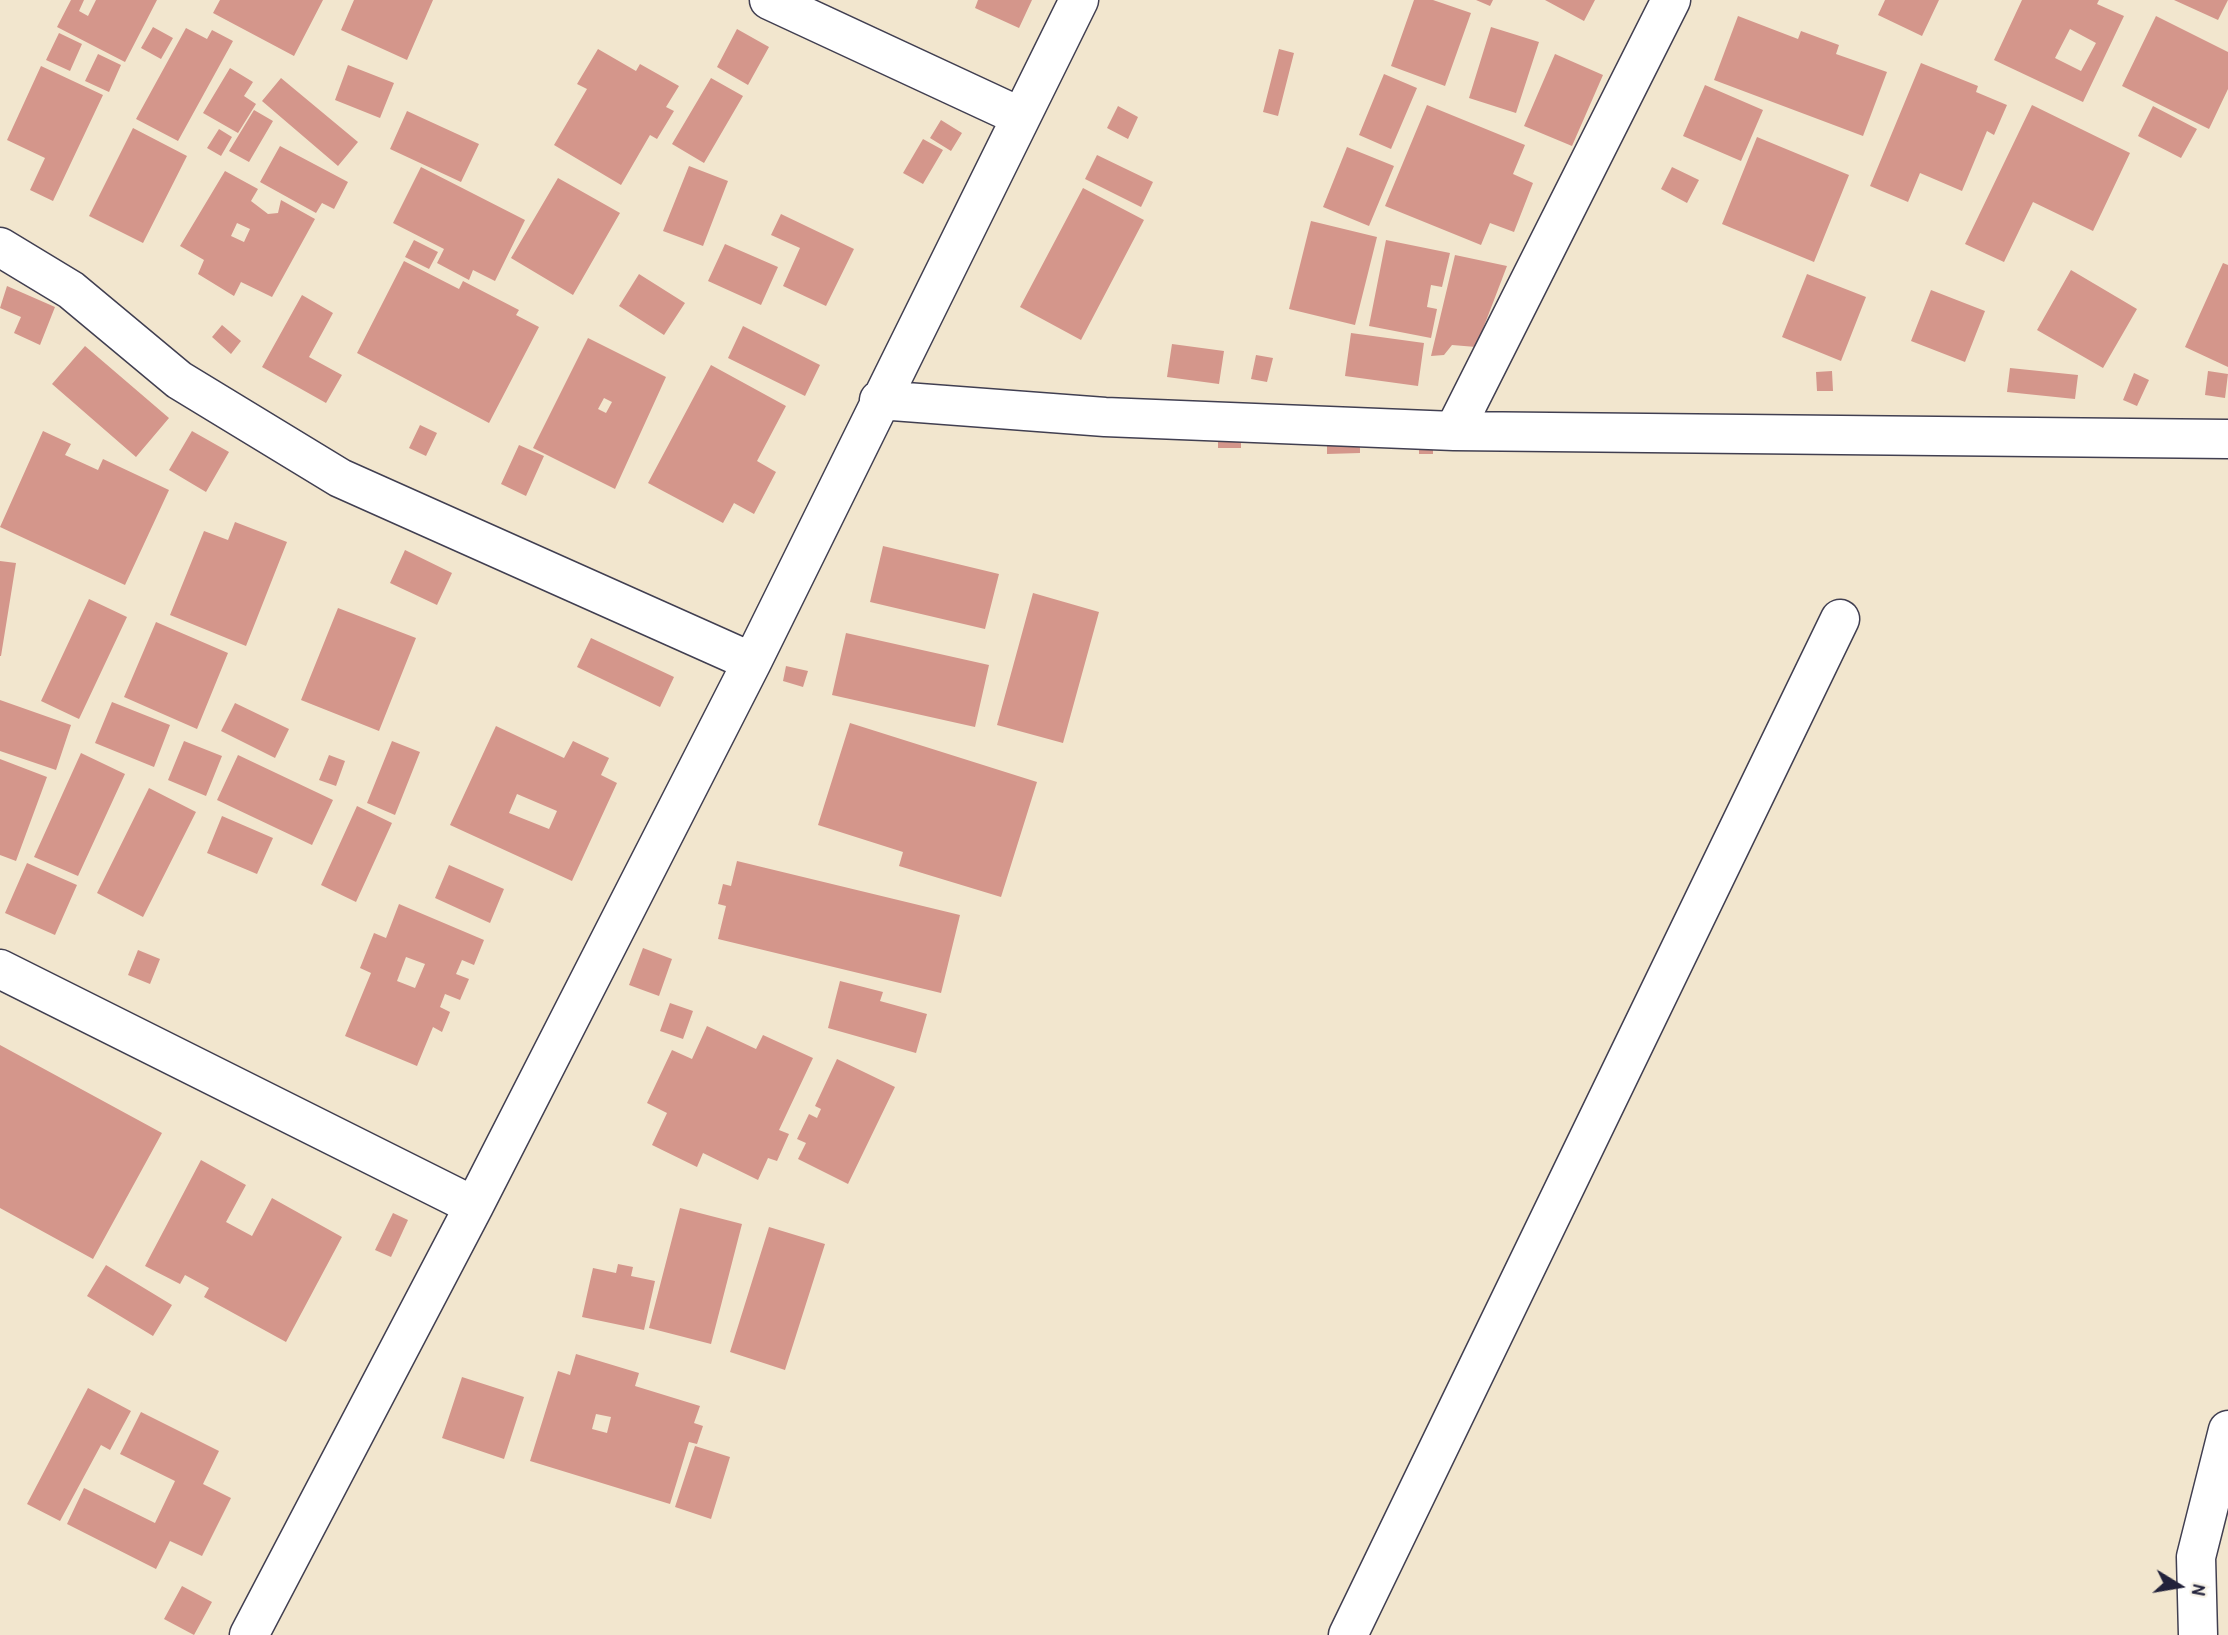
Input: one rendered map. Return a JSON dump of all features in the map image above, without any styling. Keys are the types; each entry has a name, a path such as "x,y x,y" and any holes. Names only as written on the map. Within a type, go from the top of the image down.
{"street":[{"path":"769,0 1021,117"},
{"path":"249,1635 474,1206 752,662 879,400 1079,0"},
{"path":"1454,431 1671,0"},
{"path":"0,247 71,290 179,380 340,478 752,662"},
{"path":"879,400 1105,417 1454,431 2228,439"},
{"path":"1348,1635 1840,619"},
{"path":"0,969 474,1206"},
{"path":"2198,1635 2196,1557 2228,1430"}],"building":[{"path":"71,0 84,0 79,11 88,16 96,0 157,0 125,62 57,27"},
{"path":"220,0 323,0 294,56 213,13"},
{"path":"354,0 433,0 407,60 341,30"},
{"path":"978,0 1032,0 1019,28 975,8"},
{"path":"1414,0 1433,0 1471,13 1445,86 1391,66"},
{"path":"1476,0 1493,0 1490,6"},
{"path":"1545,0 1595,0 1584,21"},
{"path":"1885,0 1939,0 1922,36 1878,15"},
{"path":"2022,0 2099,0 2097,4 2124,16 2083,102 1994,60","holes":["2070,29 2096,43 2081,71 2055,58"]},
{"path":"2174,0 2228,0 2218,20"},
{"path":"1738,16 1798,39 1801,31 1839,45 1836,54 1887,72 1863,136 1714,80"},
{"path":"2156,16 2228,52 2228,89 2209,129 2122,86"},
{"path":"153,27 173,38 161,59 141,48"},
{"path":"1491,27 1539,42 1516,113 1469,98"},
{"path":"186,28 207,39 212,30 233,41 178,141 136,119"},
{"path":"737,29 769,47 748,85 717,67"},
{"path":"59,33 82,44 70,71 46,60"},
{"path":"598,49 636,71 640,64 679,86 666,107 674,111 657,139 650,135 621,185 554,145 587,89 577,84"},
{"path":"1279,49 1294,53 1278,116 1263,112"},
{"path":"98,54 121,65 109,92 85,81"},
{"path":"1555,54 1603,75 1572,146 1524,126"},
{"path":"1921,63 1978,86 1976,92 2007,105 1994,135 1987,131 1962,191 1920,173 1908,202 1870,186"},
{"path":"348,65 394,83 380,118 335,100"},
{"path":"41,66 103,95 53,201 30,190 45,158 7,140"},
{"path":"230,68 253,82 244,96 256,104 238,133 203,113"},
{"path":"1384,74 1417,88 1391,149 1359,135"},
{"path":"281,78 358,142 338,166 262,101"},
{"path":"711,78 743,96 704,163 672,144"},
{"path":"1705,85 1763,110 1741,161 1683,136"},
{"path":"1427,105 1525,145 1513,174 1533,183 1514,232 1490,223 1481,245 1385,206"},
{"path":"2032,105 2130,153 2093,231 2033,202 2004,262 1965,244"},
{"path":"1118,106 1138,117 1128,139 1107,128"},
{"path":"2153,106 2197,129 2181,158 2138,136"},
{"path":"254,110 273,121 249,162 229,151"},
{"path":"407,111 479,144 461,182 390,149"},
{"path":"941,120 962,133 951,151 930,138"},
{"path":"133,128 187,156 143,243 89,216"},
{"path":"219,129 232,137 221,156 207,148"},
{"path":"1757,137 1849,175 1814,262 1722,224"},
{"path":"923,139 943,150 923,184 903,173"},
{"path":"280,146 348,182 334,209 322,203 316,213 260,182"},
{"path":"1347,147 1394,166 1369,226 1323,207"},
{"path":"1097,155 1153,182 1141,207 1085,179"},
{"path":"689,166 728,181 703,246 663,231"},
{"path":"421,167 525,220 495,281 473,270 469,280 437,263 444,249 393,223"},
{"path":"1672,167 1699,180 1687,203 1661,189"},
{"path":"225,171 258,189 251,201 268,214 278,213 281,200 315,219 272,297 241,282 234,296 198,274 204,260 180,246","holes":["237,223 250,229 244,242 231,236"]},
{"path":"558,178 620,213 573,295 511,258"},
{"path":"1083,188 1144,220 1081,340 1020,307"},
{"path":"781,214 854,249 826,306 783,286 800,248 771,235"},
{"path":"1311,221 1377,237 1355,325 1289,309"},
{"path":"414,240 438,252 429,269 405,257"},
{"path":"1386,240 1450,253 1442,287 1431,285 1427,307 1437,309 1431,338 1369,326"},
{"path":"725,244 778,267 761,305 708,281"},
{"path":"1455,255 1507,266 1476,347 1452,345 1444,355 1431,356"},
{"path":"404,261 459,289 463,281 519,310 516,315 539,327 489,423 357,353"},
{"path":"2223,263 2228,265 2228,367 2185,347"},
{"path":"2071,270 2137,309 2103,368 2037,330"},
{"path":"639,274 685,303 664,335 619,306"},
{"path":"1807,274 1866,297 1841,361 1782,337"},
{"path":"7,286 55,307 40,345 14,333 21,317 0,308"},
{"path":"1931,290 1985,311 1965,362 1911,341"},
{"path":"302,295 333,313 309,357 342,375 326,403 262,367"},
{"path":"222,325 241,341 231,354 212,337"},
{"path":"743,326 820,365 805,396 728,358"},
{"path":"1351,333 1424,343 1418,386 1345,376"},
{"path":"588,338 666,377 615,489 533,448","holes":["604,398 612,402 606,413 598,409"]},
{"path":"1172,344 1224,351 1219,384 1167,377"},
{"path":"85,346 169,418 136,457 52,384"},
{"path":"1256,355 1273,358 1267,382 1251,379"},
{"path":"711,365 786,406 757,461 776,472 754,514 734,503 723,523 648,483"},
{"path":"2010,368 2078,375 2075,399 2007,392"},
{"path":"1832,371 1833,391 1817,391 1816,372"},
{"path":"2208,371 2228,374 2225,398 2205,395"},
{"path":"2134,373 2149,380 2137,406 2123,400"},
{"path":"420,425 437,433 426,456 409,448"},
{"path":"43,431 71,444 65,455 98,470 103,459 169,490 125,585 0,527"},
{"path":"192,431 229,452 206,492 169,470"},
{"path":"1360,432 1360,453 1327,454 1327,433"},
{"path":"1241,438 1241,448 1218,448 1218,439"},
{"path":"1419,444 1433,444 1433,454 1419,454"},
{"path":"519,445 544,456 526,496 501,484"},
{"path":"235,522 287,542 246,646 170,615 204,531 228,540"},
{"path":"883,546 999,574 985,629 870,602"},
{"path":"405,550 452,573 437,605 390,583"},
{"path":"0,561 16,563 1,656 0,656"},
{"path":"1033,593 1099,612 1063,743 997,725"},
{"path":"89,599 127,617 79,719 41,701"},
{"path":"338,608 416,638 379,731 301,700"},
{"path":"156,622 228,653 197,729 124,697"},
{"path":"846,633 989,665 975,727 832,695"},
{"path":"591,638 674,677 660,707 577,667"},
{"path":"786,666 808,671 803,687 783,681"},
{"path":"0,700 71,725 56,770 0,751"},
{"path":"112,702 170,725 154,767 95,743"},
{"path":"235,703 289,729 275,758 221,731"},
{"path":"850,723 1037,782 1001,897 899,866 903,852 818,825"},
{"path":"496,726 564,758 573,741 609,758 601,775 617,783 572,881 450,825","holes":["517,794 557,811 549,829 509,813"]},
{"path":"184,741 222,756 206,796 168,780"},
{"path":"392,741 420,752 395,815 367,803"},
{"path":"81,753 125,774 78,876 34,857"},
{"path":"238,755 333,800 312,845 217,800"},
{"path":"329,755 345,761 336,786 319,780"},
{"path":"0,759 47,777 16,861 0,855"},
{"path":"149,788 196,812 143,917 97,893"},
{"path":"357,806 392,823 356,902 321,885"},
{"path":"222,816 273,838 257,874 207,853"},
{"path":"737,861 960,915 941,993 718,939 726,906 718,904 723,884 731,886"},
{"path":"27,863 77,885 55,935 5,913"},
{"path":"449,865 504,889 490,923 435,898"},
{"path":"399,904 484,940 474,965 462,960 456,974 469,979 460,1000 445,994 440,1007 450,1012 442,1032 433,1027 417,1066 345,1036 371,973 360,968 374,933 386,938","holes":["406,957 425,964 415,988 397,981"]},
{"path":"643,948 672,959 659,996 629,985"},
{"path":"138,950 160,959 150,984 128,975"},
{"path":"840,981 883,992 880,1001 927,1014 916,1053 828,1028"},
{"path":"670,1003 693,1011 683,1039 660,1031"},
{"path":"707,1026 756,1049 763,1035 813,1058 779,1130 789,1134 777,1161 768,1158 758,1180 703,1153 697,1167 652,1145 667,1113 647,1103 672,1050 692,1059"},
{"path":"0,1045 162,1133 93,1259 0,1208"},
{"path":"837,1059 895,1087 848,1184 798,1159 806,1143 797,1139 809,1114 817,1118 821,1109 815,1106"},
{"path":"201,1160 246,1185 226,1222 252,1236 272,1198 342,1237 286,1342 204,1297 209,1288 185,1275 180,1284 145,1266"},
{"path":"680,1208 742,1224 711,1344 649,1328"},
{"path":"393,1213 408,1220 391,1257 375,1250"},
{"path":"769,1227 825,1244 785,1370 730,1352"},
{"path":"618,1264 633,1267 631,1276 655,1281 644,1330 582,1317 593,1268 616,1273"},
{"path":"106,1265 172,1305 153,1336 87,1296"},
{"path":"576,1354 639,1373 635,1386 700,1406 694,1423 703,1426 697,1444 689,1442 670,1504 530,1461 558,1371 570,1375","holes":["596,1414 611,1417 607,1433 592,1429"]},
{"path":"462,1377 524,1397 504,1459 442,1438"},
{"path":"88,1388 131,1411 110,1450 101,1445 60,1521 27,1504"},
{"path":"141,1412 219,1451 203,1484 231,1498 202,1556 170,1541 156,1569 67,1524 84,1488 155,1523 175,1481 120,1454"},
{"path":"695,1446 730,1457 711,1519 675,1507"},
{"path":"182,1586 212,1602 194,1635 164,1619"}]}
